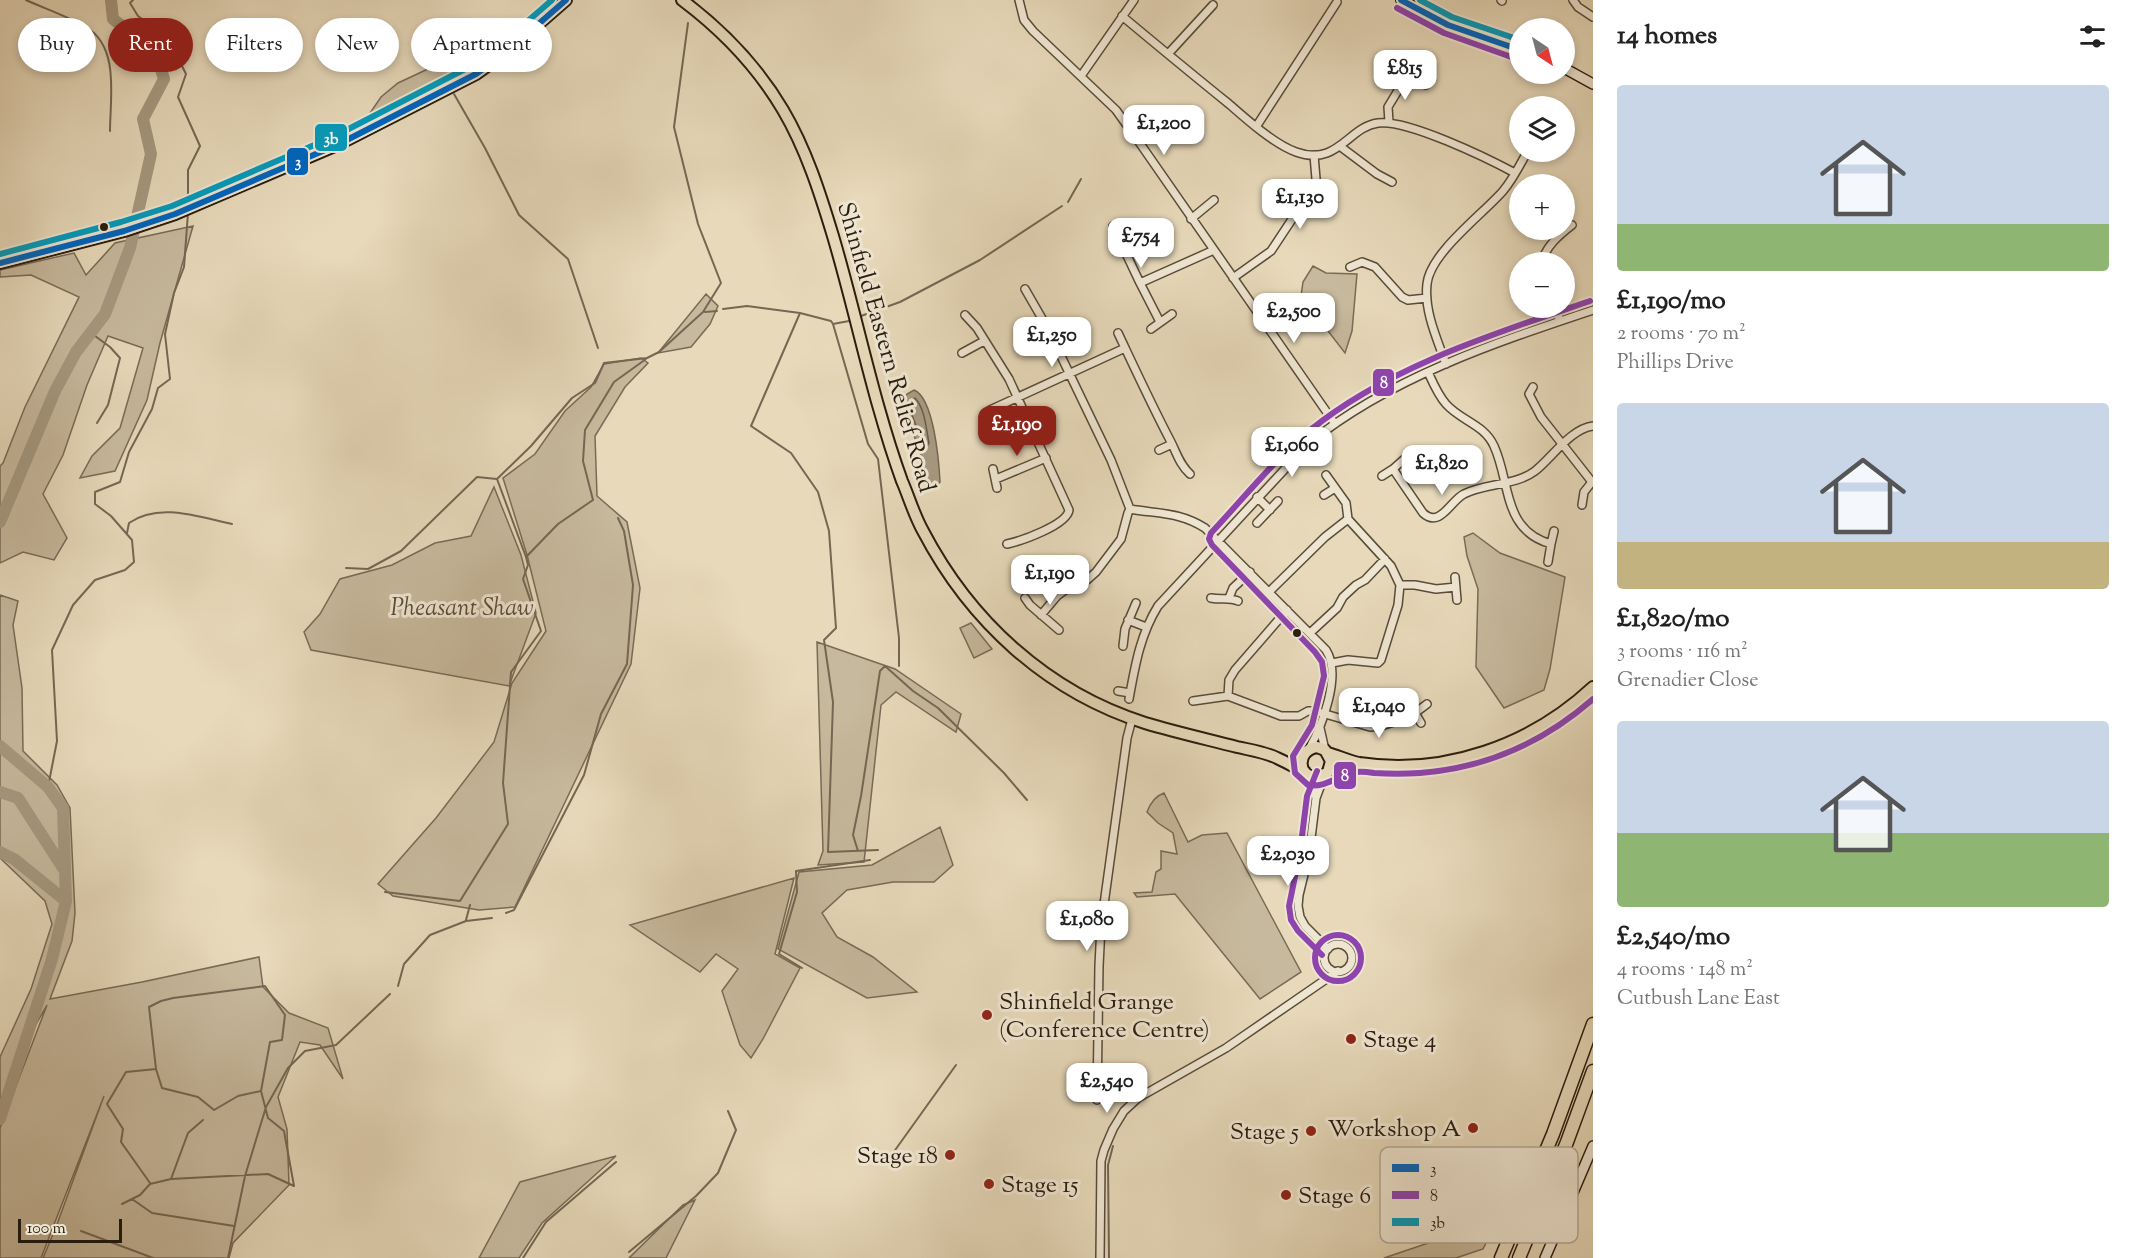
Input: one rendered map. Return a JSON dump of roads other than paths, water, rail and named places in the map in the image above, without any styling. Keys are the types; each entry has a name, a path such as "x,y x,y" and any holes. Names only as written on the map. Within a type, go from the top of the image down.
{"highway":[{"path":"1548,1147 1593,1024"},
{"path":"1566,1147 1593,1071"},
{"path":"1501,1258 1507,1243"},
{"path":"1519,1258 1525,1243"}],"main road":[{"path":"0,263 85,242 175,214 337,145 443,92 504,54 566,0"},
{"name":"Shinfield Eastern Relief Road","path":"682,0 725,36 758,73 782,108 804,151 836,248 894,460 916,518 937,555 979,615 1023,657 1053,680 1079,695 1132,719 1276,757 1307,774"},
{"path":"1401,0 1448,25 1509,46"},
{"path":"1575,74 1593,84"},
{"path":"1357,763 1317,747 1307,751 1301,762 1307,774 1317,777 1357,763 1425,764 1481,753 1518,739 1540,727 1593,687"},
{"name":"Shinfield Eastern Relief Road","path":"1276,757 1307,751"},
{"path":"1327,752 1331,761 1327,773"},
{"path":"1578,1181 1593,1146"},
{"path":"1545,1258 1551,1243"}],"street":[{"path":"1019,0 1028,24 1116,110 1128,126 1335,424"},
{"path":"1082,76 1134,0"},
{"path":"1573,0 1578,7 1593,17"},
{"path":"1256,127 1337,2"},
{"path":"1168,54 1213,5"},
{"path":"1122,16 1256,127 1296,152 1328,153 1341,147 1363,128 1375,123 1389,122 1437,138 1515,173"},
{"path":"1392,62 1426,85"},
{"path":"1389,122 1388,107 1408,74"},
{"path":"1341,147 1377,174 1392,182"},
{"path":"1233,278 1271,251 1314,186 1316,179 1314,154"},
{"path":"1446,364 1432,322 1427,298 1427,281 1435,264 1456,237 1503,190 1521,162"},
{"path":"1191,219 1214,200"},
{"path":"1113,226 1120,234 1140,283 1160,322"},
{"path":"1546,252 1556,240"},
{"path":"1140,283 1214,250"},
{"path":"1360,253 1362,262"},
{"path":"1350,267 1362,262 1375,267 1402,297 1408,300 1427,298"},
{"path":"1025,289 1070,373 1115,468 1130,509 1121,539 1096,572 1087,580 1065,590 1041,615"},
{"path":"1118,691 1130,696 1137,656 1146,627 1167,594 1308,444 1372,401 1428,372 1593,310"},
{"path":"1151,328 1172,314"},
{"path":"965,315 977,328 1008,379 1070,510 1066,518 1029,538 1007,544"},
{"path":"1118,333 1158,420 1180,462 1190,474"},
{"path":"962,353 984,341"},
{"path":"990,410 1125,348"},
{"path":"1428,372 1445,404 1481,428 1490,440 1496,451 1514,513 1537,540 1551,544"},
{"path":"1533,387 1525,395 1592,482 1584,492 1582,505"},
{"path":"1393,469 1423,513 1434,518 1446,511 1463,494 1504,483 1535,471 1579,431 1593,426"},
{"path":"1159,450 1172,444"},
{"path":"1382,476 1410,454"},
{"path":"996,478 1046,458"},
{"path":"993,469 997,488"},
{"path":"1326,475 1346,503 1348,519 1385,559 1400,585 1398,605 1381,660 1378,663 1348,660 1332,663"},
{"path":"1324,495 1335,488"},
{"path":"1257,498 1270,510"},
{"path":"1257,523 1278,501"},
{"path":"1130,509 1174,514 1190,519 1205,528 1326,650 1332,663 1333,677 1320,728 1307,751"},
{"path":"1269,592 1325,537 1348,519"},
{"path":"1548,562 1554,531"},
{"path":"1310,633 1337,608 1343,597 1365,580 1385,559"},
{"path":"1229,598 1233,588 1250,572"},
{"path":"1455,577 1457,600"},
{"path":"1400,585 1436,589 1456,587"},
{"path":"1025,598 1059,630"},
{"path":"1211,598 1221,600 1229,598 1238,602"},
{"path":"1123,646 1128,620 1136,603"},
{"path":"1228,696 1229,680 1235,670 1287,610"},
{"path":"1128,620 1146,627"},
{"path":"1192,701 1228,696 1281,716 1299,716 1308,711 1370,727 1381,726 1415,713 1427,704"},
{"path":"1415,713 1421,723"},
{"path":"1097,1100 1101,926 1127,738 1132,719"},
{"path":"1320,728 1327,752"},
{"path":"1327,773 1316,798 1309,854 1298,906 1305,927 1328,949"},
{"path":"1307,774 1316,798"},
{"path":"1100,1258 1101,1165 1104,1150 1113,1129 1124,1112 1138,1098 1226,1048 1321,982 1350,965 1351,953 1341,944 1328,949 1324,957 1326,965 1321,982"},
{"path":"1326,965 1338,972"}],"water":[{"path":"914,390 921,395 931,417 940,482 934,489 929,488 904,402 907,394"}],"waterway":[{"path":"26,0 86,27 97,36 109,60 111,74 110,131"},
{"path":"0,522 55,391 76,352 105,314 130,248 151,154 143,119 164,79 156,53 113,19 111,0"},
{"path":"133,0 130,3 138,16 168,38 186,74 178,97 200,146 188,170 188,204"},
{"path":"346,568 368,569 401,551 477,477 497,479 531,446 572,398 595,383 604,363 647,358 659,352 703,312 721,283 698,224 674,127 688,23"},
{"path":"454,94 519,215 568,259 598,348"},
{"path":"1068,202 1081,179"},
{"path":"861,316 900,302 980,260 1062,206"},
{"path":"48,787 57,741 52,650 73,605 95,580 125,570 134,562 132,540 111,516 95,504 95,492 120,482 129,452 152,409 158,388 170,379 165,334 174,293 184,267 188,213"},
{"path":"723,309 747,306 800,313 751,426 791,453 818,492 829,531 836,628 824,640 833,702 828,852 878,850"},
{"path":"705,312 717,311"},
{"path":"800,313 831,321 833,324 849,321"},
{"path":"833,324 868,444 878,459 899,638 899,666"},
{"path":"91,333 110,347 120,358 108,405 97,423"},
{"path":"526,557 558,524 593,500 583,461 585,430 614,382 646,359"},
{"path":"385,892 460,901 508,824 503,783 511,672 541,631 523,579 528,565 526,557 497,479"},
{"path":"127,533 129,523 153,513 179,513 232,524"},
{"path":"506,913 514,910 584,775 601,714 627,664 633,585 624,531 618,518"},
{"path":"858,851 853,835 880,671 885,666 913,691 938,708 1004,773 1027,800"},
{"path":"0,746 48,787 63,808 66,901 52,959 0,1119"},
{"path":"0,792 18,798 63,868"},
{"path":"0,852 14,859 66,901"},
{"path":"802,968 779,954 797,892 796,871 870,860"},
{"path":"466,920 470,905"},
{"path":"398,986 404,964 430,935 466,921 492,918"},
{"path":"261,1091 238,1096 214,1110 198,1097 162,1088 156,1069 149,1007 173,998 265,986 285,1015 282,1040 270,1042 261,1091 268,1118 284,1131 294,1186"},
{"path":"228,1258 245,1176 266,1107 288,1068 305,1051 336,1045 390,994"},
{"path":"893,1153 956,1065"},
{"path":"150,1183 121,1142 123,1129 107,1104 126,1072 156,1069"},
{"path":"629,1252 696,1196 718,1173 736,1130 728,1111"},
{"path":"171,1179 188,1133 203,1120"},
{"path":"1109,1258 1108,1165 1113,1146"},
{"path":"523,1258 546,1222 616,1162"},
{"path":"122,1204 140,1195 150,1184 171,1179 268,1174 294,1186"},
{"path":"132,1199 152,1213 234,1226"},
{"path":"81,1231 153,1258"}],"place":[{"name":"Shinfield Grange (Conference Centre)","path":"987,1015"},
{"name":"Stage 4","path":"1351,1039"},
{"name":"Workshop A","path":"1473,1128"},
{"name":"Stage 5","path":"1311,1131"},
{"name":"Stage 18","path":"950,1155"},
{"name":"Stage 15","path":"989,1184"},
{"name":"Stage 6","path":"1286,1195"}],"park label":[{"name":"Pheasant Shaw","path":"462,607"}]}
